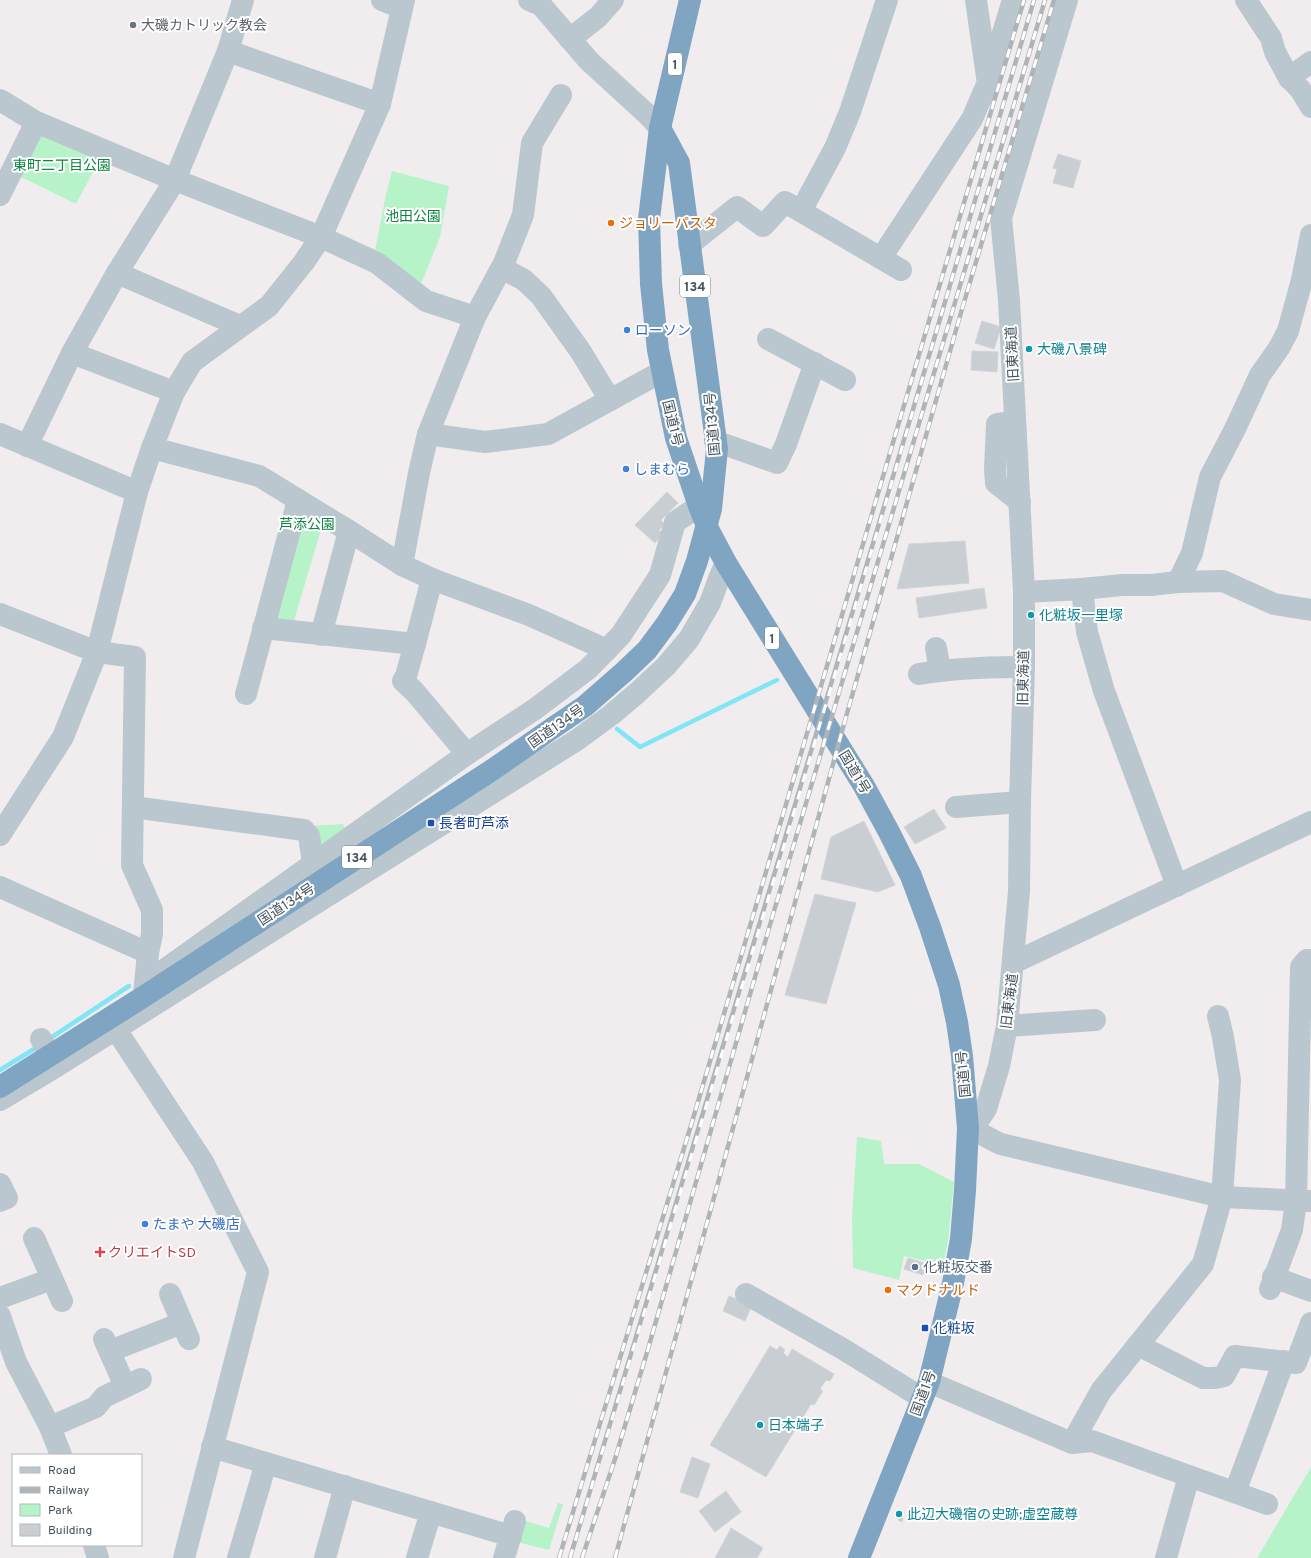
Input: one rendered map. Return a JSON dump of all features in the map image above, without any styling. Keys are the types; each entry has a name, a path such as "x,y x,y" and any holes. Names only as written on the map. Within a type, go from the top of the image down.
{"highway":[{"name":"国道1号","path":"690,0 660,128 649,219 651,284 661,372 676,438 699,506 726,563 864,786 911,876 930,927 951,992 962,1056 968,1128 966,1190 961,1239 951,1293 925,1390 858,1558"},
{"name":"国道134号","path":"0,1087 46,1048 112,1024 144,990 312,896 585,706 608,687 646,650 667,623 685,594 697,561 711,509 716,445 679,163 660,128"}],"street":[{"path":"27,446 72,353 117,273 175,180 228,51 244,0"},
{"path":"0,835 63,737 97,652 136,492 174,392 192,362 269,306 304,262 321,237 380,104 403,4 382,0"},
{"path":"529,0 541,5 589,61 660,128"},
{"path":"570,39 598,17 613,0"},
{"path":"801,211 834,148 850,112 887,0"},
{"path":"976,0 988,82"},
{"path":"881,258 972,119 988,82 1013,0"},
{"name":"旧東海道","path":"968,1128 978,1121 986,1109 999,1066 1007,1026 1019,890 1024,666 1024,592 1009,300 1001,218 1067,0"},
{"path":"1246,0 1271,38 1275,52 1288,78 1300,89 1311,107"},
{"path":"228,51 380,104"},
{"path":"1288,78 1311,62"},
{"path":"402,565 419,473 428,434 475,318 502,268 523,215 532,143 561,95"},
{"path":"0,100 36,122 175,180 321,237 377,263 426,301 475,318"},
{"path":"0,195 36,122"},
{"path":"689,245 737,206 763,226 785,202 901,270"},
{"path":"1178,582 1192,553 1210,477 1235,429 1260,375 1288,331 1302,280 1311,235"},
{"path":"502,268 524,280 541,296 581,352 610,400"},
{"path":"117,273 240,326"},
{"path":"768,339 845,380"},
{"path":"72,353 174,392"},
{"path":"716,445 777,463 786,444 815,363"},
{"path":"428,434 485,442 548,434 661,372"},
{"path":"1015,420 997,424 995,470 996,483 1019,494"},
{"path":"0,434 136,492"},
{"path":"152,448 259,476 349,530 402,565 432,579 529,615 607,650"},
{"path":"246,694 298,500"},
{"path":"144,990 313,863 467,754 535,709 588,669 621,635 660,575 675,522 699,506"},
{"path":"321,635 349,530"},
{"path":"0,1100 112,1024 312,896 577,740 611,715 666,666 689,639 710,603 726,563"},
{"path":"432,579 406,676 403,682 414,691 467,754"},
{"path":"1024,592 1152,585 1178,582 1223,581 1274,604 1311,610"},
{"path":"1082,589 1087,632 1104,691 1177,886"},
{"path":"0,614 97,652 135,657 132,865 152,910 152,934 148,953 144,990"},
{"path":"263,628 415,644"},
{"path":"936,648 929,672 968,668 1024,666"},
{"path":"956,807 1020,802"},
{"path":"133,807 304,830 309,836 313,863"},
{"path":"1013,963 1311,822"},
{"path":"0,887 148,953"},
{"path":"1311,960 1307,960 1301,967 1305,1072 1304,1201 1272,1283 1311,1291"},
{"path":"1072,1443 1101,1391 1203,1264 1222,1197 1230,1080 1224,1037 1218,1016"},
{"path":"1007,1026 1095,1020"},
{"path":"112,1024 203,1162 258,1272 184,1558"},
{"path":"968,1128 978,1131 984,1136 1001,1144 1222,1197 1304,1201"},
{"path":"0,1184 7,1198 0,1201"},
{"path":"34,1238 62,1301"},
{"path":"0,1298 52,1279"},
{"path":"50,1427 96,1407 104,1397 133,1382 106,1345 186,1331 170,1294"},
{"path":"746,1294 843,1349 925,1390 1072,1443 1092,1441 1267,1504"},
{"path":"0,1316 16,1362 50,1427 61,1454"},
{"path":"1138,1345 1203,1378 1215,1378 1224,1376 1235,1356 1296,1363 1311,1323"},
{"path":"1235,1492 1284,1361"},
{"path":"212,1447 431,1512 513,1528 504,1558"},
{"path":"238,1558 266,1463"},
{"path":"1166,1558 1188,1476"},
{"path":"325,1558 345,1486"},
{"path":"417,1558 431,1512"},
{"path":"94,1546 98,1558"}],"green space":[{"name":"東町二丁目公園","path":"36,122 104,151 76,204 11,172"},
{"name":"池田公園","path":"392,171 449,186 440,237 417,294 373,261"},
{"name":"芦添公園","path":"298,500 325,516 291,631 263,628"},
{"path":"343,824 348,839 313,863 308,826"},
{"path":"857,1137 881,1141 884,1164 919,1164 954,1182 948,1241 943,1265 904,1256 899,1280 853,1268 852,1217"},
{"path":"1311,1467 1311,1558 1257,1558"},
{"path":"558,1503 563,1504 549,1550 509,1540 516,1518 549,1528"}],"building":[{"path":"1058,154 1081,161 1073,188 1053,183 1057,169 1053,168"},
{"path":"982,321 1001,327 994,349 975,343"},
{"path":"972,351 998,352 997,372 971,370"},
{"path":"667,492 678,503 661,520 664,525 659,530 663,534 655,543 635,525"},
{"path":"965,541 969,583 897,589 909,544"},
{"path":"984,588 987,608 919,618 916,598"},
{"path":"934,809 946,828 915,844 904,827"},
{"path":"864,821 895,885 878,892 821,879 831,837"},
{"path":"815,894 856,903 826,1004 785,995"},
{"name":"化粧坂交番","path":"908,1258 927,1264 923,1275 904,1269"},
{"path":"729,1296 752,1305 745,1321 723,1311"},
{"name":"日本端子","path":"770,1346 777,1350 780,1346 785,1350 783,1353 788,1357 792,1349 834,1374 830,1381 826,1380 820,1389 823,1391 814,1405 811,1404 766,1477 710,1445"},
{"path":"692,1457 710,1464 698,1498 680,1492"},
{"path":"726,1491 741,1512 715,1532 699,1511"},
{"path":"900,1516 903,1518 902,1522 898,1520"},
{"path":"731,1528 763,1548 757,1558 715,1558"}],"waterway":[{"path":"617,729 640,747 777,680"},
{"path":"49,1039 129,986"},
{"path":"0,1070 39,1046"}],"railway":[{"path":"559,1558 692,1122 1024,0"},
{"path":"570,1558 804,780 1034,0"},
{"path":"582,1558 615,1459 648,1349 774,911 1045,0"},
{"path":"615,1558 844,724 962,309 1054,0"}],"place":[{"name":"大磯カトリック教会","path":"133,25"},
{"name":"ジョリーパスタ","path":"611,223"},
{"name":"ローソン","path":"627,330"},
{"name":"大磯八景碑","path":"1029,349"},
{"name":"しまむら","path":"626,469"},
{"name":"化粧坂一里塚","path":"1031,615"},
{"name":"長者町芦添","path":"431,823"},
{"name":"たまや 大磯店","path":"145,1224"},
{"name":"クリエイトSD","path":"100,1252"},
{"name":"化粧坂交番","path":"915,1267"},
{"name":"マクドナルド","path":"888,1290"},
{"name":"化粧坂","path":"925,1328"},
{"name":"日本端子","path":"760,1425"},
{"name":"此辺大磯宿の史跡;虚空蔵尊","path":"899,1514"}]}
